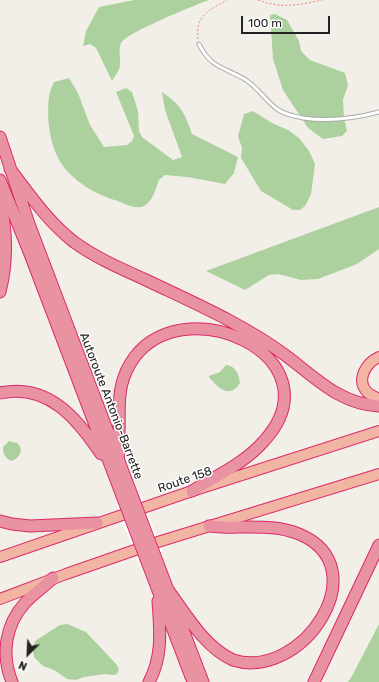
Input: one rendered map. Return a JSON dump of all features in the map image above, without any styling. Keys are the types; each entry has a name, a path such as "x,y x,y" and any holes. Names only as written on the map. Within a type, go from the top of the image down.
{"highway":[{"name":"Autoroute Antonio-Barrette","path":"0,137 33,236 128,500 162,589 203,682"},
{"path":"10,169 50,220 68,237 86,250 252,333 281,352 339,395 360,404 379,406"},
{"name":"Autoroute Antonio-Barrette","path":"0,180 115,465"},
{"path":"0,200 5,224 6,246 5,268 0,292"},
{"path":"115,465 120,433 118,407 120,390 128,368 142,348 150,341 161,336 186,330 213,330 237,337 260,350 276,367 281,376 284,387 282,412 271,432 255,450 237,464 192,491"},
{"path":"379,357 367,365 362,379 366,391 379,399"},
{"path":"0,393 13,391 27,392 46,398 60,406 72,416 115,465"},
{"name":"Route 158","path":"0,557 192,491 379,431"},
{"path":"0,599 53,578 161,541 379,474"},
{"path":"0,521 30,526 97,523"},
{"path":"162,589 212,646 231,660 248,665 262,665 284,658 305,643 322,622 333,599 335,582 330,561 315,543 300,534 277,528 209,526"},
{"path":"314,682 379,545"},
{"path":"12,682 7,667 6,654 6,643 10,627 17,613 24,604 53,578"},
{"name":"Autoroute Antonio-Barrette","path":"162,589 193,682"},
{"path":"149,682 156,666 160,648 162,589"}],"lane":[{"path":"199,44 205,55 214,64 248,82 277,109 288,114 314,119 338,120 379,112"}],"path":[{"path":"199,44 197,26 200,20 210,10 227,0"},
{"path":"258,0 276,6 296,6 322,0"}],"green space":[{"path":"134,0 209,0 190,7 126,38 120,46 120,67 112,81 96,48 90,44 83,46 86,31 99,7"},
{"path":"275,14 287,20 299,41 301,51 310,60 345,73 348,85 343,100 344,118 347,131 342,136 323,139 308,128 283,90 273,59 270,15"},
{"path":"69,78 78,93 90,125 104,147 127,145 132,141 134,136 116,92 126,88 132,92 138,111 139,131 142,137 173,160 182,157 165,110 162,92 174,101 182,110 192,134 238,157 234,173 225,184 187,177 165,175 159,180 150,201 141,207 127,205 91,190 73,177 62,164 53,146 49,126 48,106 50,90 54,82"},
{"path":"253,111 272,123 288,130 299,138 309,151 315,164 311,194 305,206 300,210 293,210 261,191 241,158 242,148 238,136 244,114"},
{"path":"379,207 379,249 357,264 318,279 301,280 278,274 269,275 245,290 206,271"},
{"path":"226,365 235,369 240,380 240,383 232,391 220,388 209,377 220,371"},
{"path":"9,441 17,443 21,448 19,456 11,461 7,459 3,449"},
{"path":"67,624 86,632 117,665 119,669 117,674 84,677 76,680 67,679 54,670 43,666 34,657 33,650 35,641 60,625"},
{"path":"379,624 379,682 348,682 352,676"}],"pier":[{"path":"141,495 163,553 138,562 116,504"}]}
